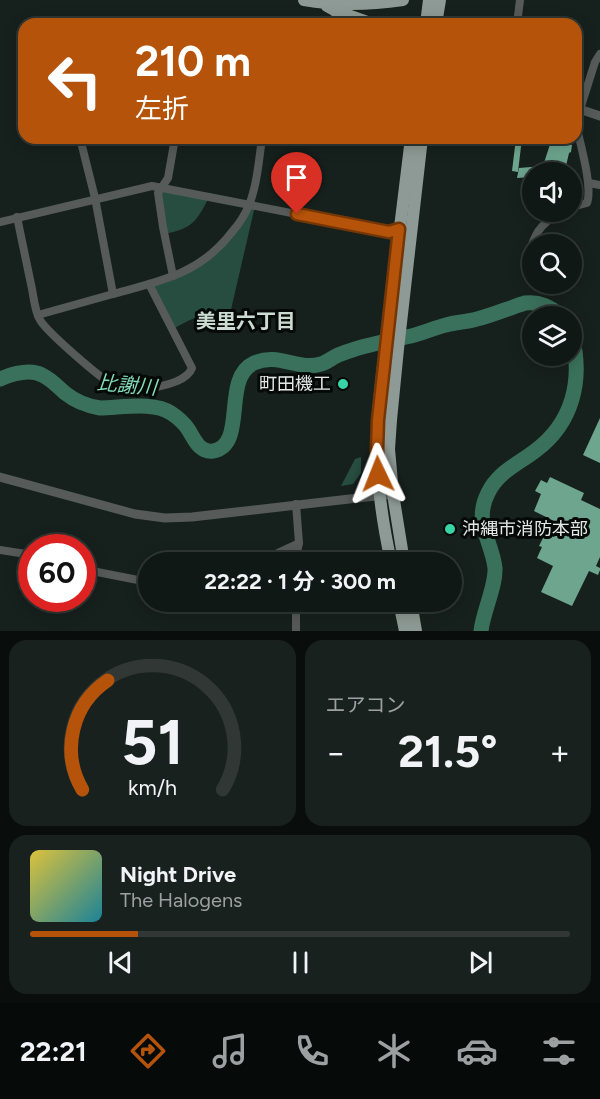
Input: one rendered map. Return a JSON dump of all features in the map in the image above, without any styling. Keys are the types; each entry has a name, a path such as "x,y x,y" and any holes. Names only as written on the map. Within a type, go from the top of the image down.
{"main road":[{"path":"304,0 322,3 374,4 403,0"},
{"path":"427,18 429,0"},
{"path":"437,18 440,0"},
{"path":"322,3 356,18"},
{"path":"402,552 393,494 389,449 401,321 411,144"},
{"path":"389,552 379,495 377,449 388,323 421,144"},
{"path":"401,612 405,631"},
{"path":"413,612 416,631"}],"street":[{"path":"518,18 520,0"},
{"path":"334,18 336,11"},
{"path":"582,97 600,54"},
{"path":"582,109 600,116"},
{"path":"82,144 95,198 113,294"},
{"path":"173,276 158,193 168,178 174,144"},
{"path":"38,315 149,284 173,276 203,261 218,249 241,220 249,205 261,144"},
{"path":"580,144 589,183 589,197 586,203 582,204"},
{"path":"589,183 600,185"},
{"path":"0,222 152,186 389,232 405,230"},
{"path":"17,217 40,320 104,379 114,384 150,388 171,383 191,372 192,368 149,284"},
{"path":"536,234 545,222"},
{"path":"0,477 135,514 177,518 393,494"},
{"path":"297,504 299,543 297,552"},
{"path":"280,552 299,543"},
{"path":"0,550 18,553"},
{"path":"96,572 138,580"},
{"path":"296,612 296,631"}],"green space":[{"path":"160,188 209,197 192,223 164,234"},
{"path":"249,205 255,206 230,314 200,317 173,329 149,284 173,276 218,249"},
{"path":"361,457 361,473 353,484 341,486 355,459"}],"building":[{"path":"515,144 521,144 518,172 512,171"},
{"path":"550,144 570,144 572,145 567,162 544,162"},
{"path":"519,168 522,168 522,178 517,178"},
{"path":"600,418 600,463 583,455"},
{"path":"550,477 584,493 581,500 600,509 600,557 596,566 600,570 598,575 589,571 572,606 541,592 553,566 537,558 542,547 539,546 552,520 534,511 541,494 535,491 541,480 547,483"}],"waterway":[{"name":"比謝川","path":"0,379 32,372 42,375 65,393 90,406 100,408 146,406 164,409 182,422 204,450 213,451 223,446 230,437 239,382 244,371 254,363 263,360 280,360 312,366 358,348 489,316 525,303 547,306"},
{"name":"比謝川","path":"481,631 495,575 493,558 483,522 484,503 497,479 548,440 558,427 572,400 576,366"}],"place":[{"name":"町田機工","path":"343,384"},
{"name":"沖縄市消防本部","path":"450,529"}],"district":[{"name":"美里六丁目","path":"246,321"}],"route":[{"path":"297,214 389,232 399,229 378,420 378,474"}]}
